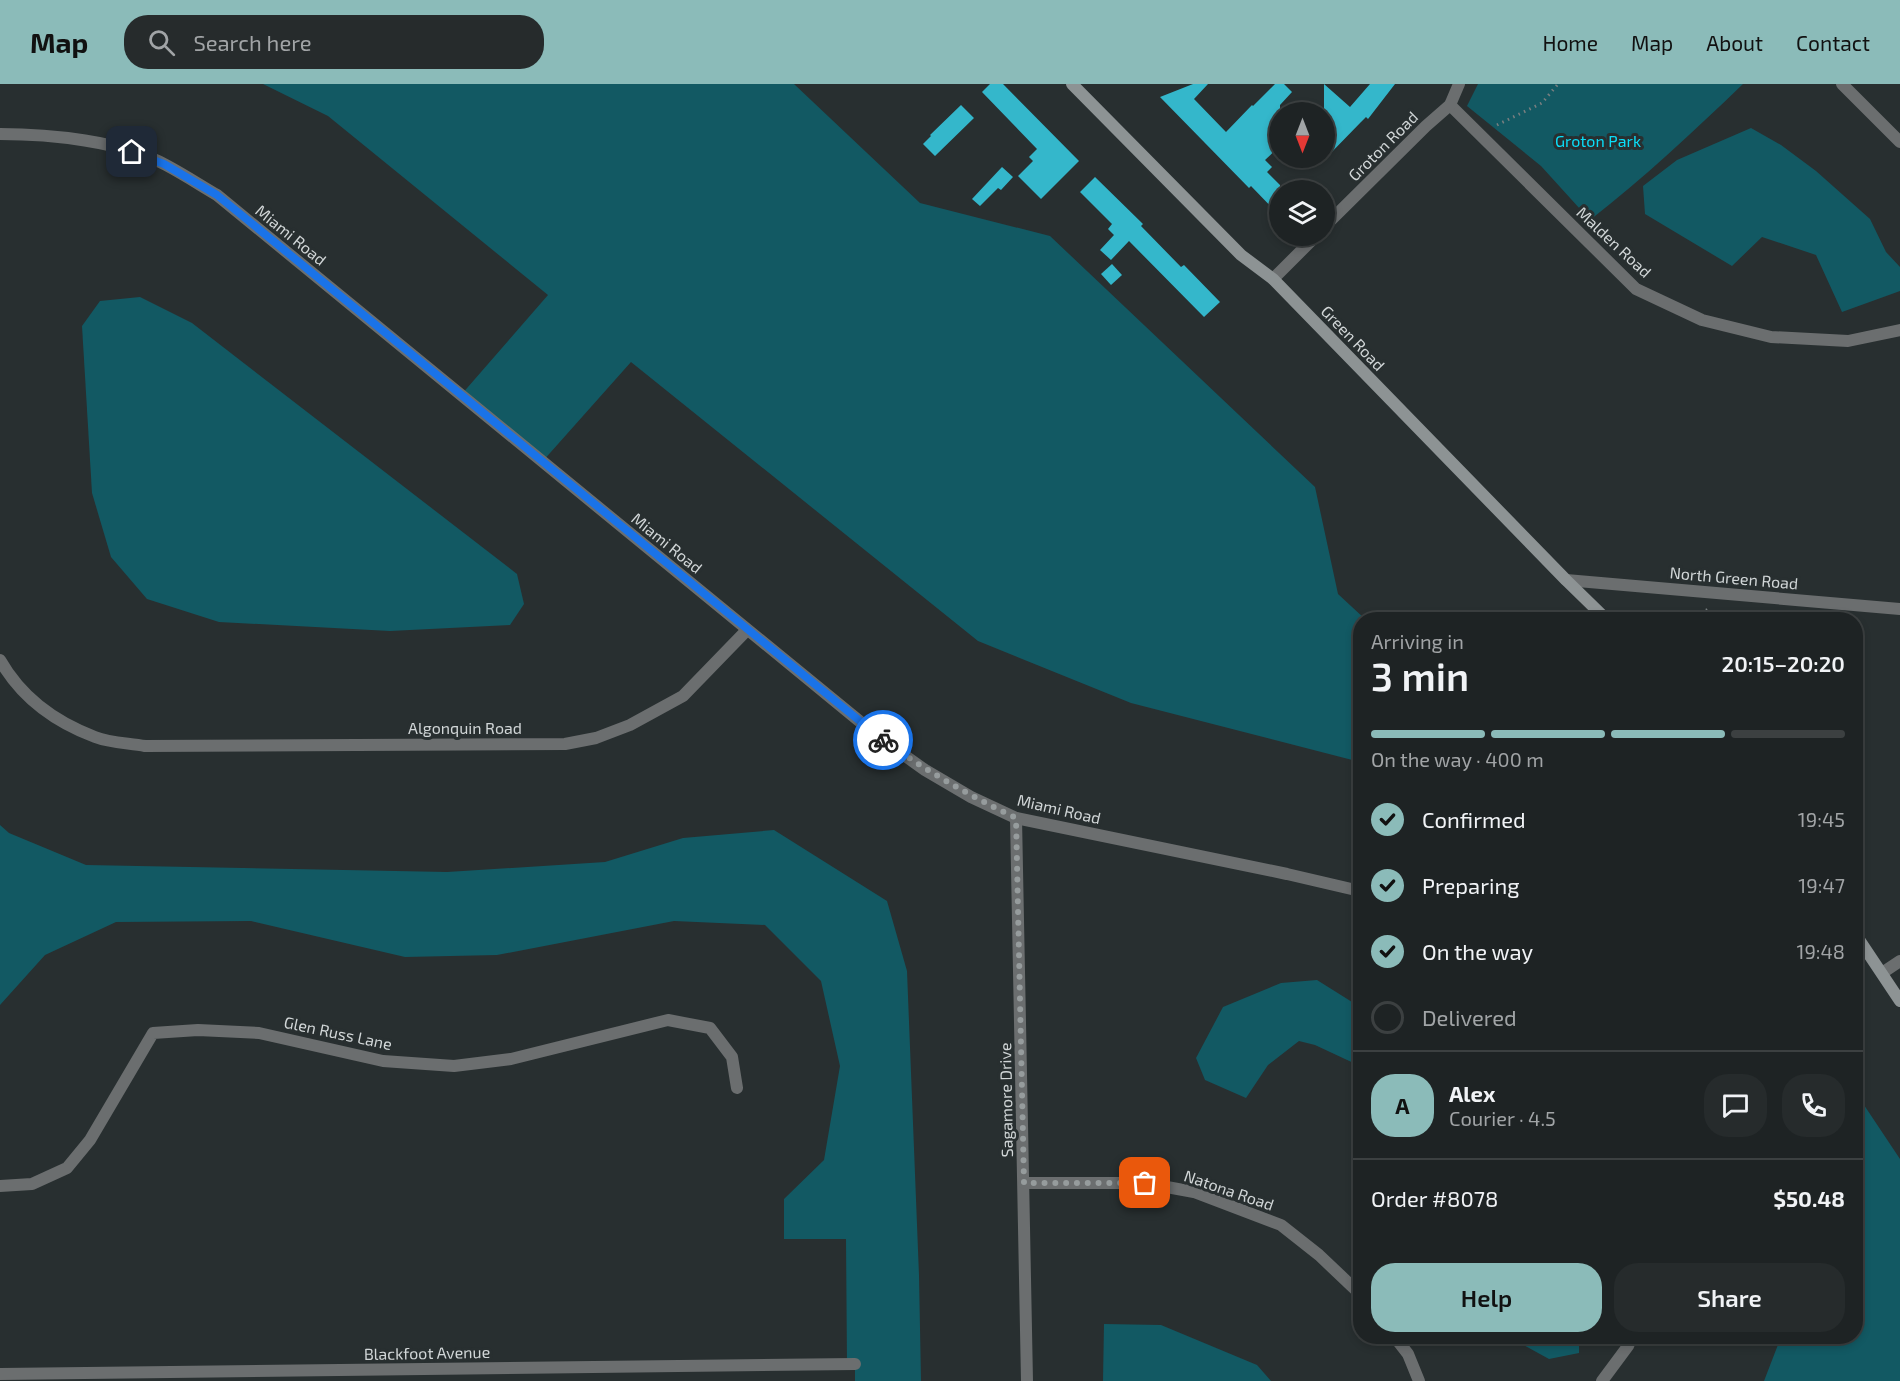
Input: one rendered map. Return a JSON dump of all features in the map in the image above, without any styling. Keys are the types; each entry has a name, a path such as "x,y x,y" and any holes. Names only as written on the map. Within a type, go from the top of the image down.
{"main road":[{"name":"Green Road","path":"1072,84 1241,255 1273,279 1599,612"},
{"path":"1863,945 1900,1000"}],"street":[{"name":"Groton Road","path":"1335,216 1450,105 1459,84"},
{"path":"1842,84 1900,142"},
{"name":"Malden Road","path":"1450,105 1636,289 1702,320 1771,337 1848,341 1900,330"},
{"name":"Miami Road","path":"0,134 35,134 115,147 164,164 217,195 880,738 925,770 971,797 1016,818 1353,889"},
{"path":"1273,279 1306,246"},
{"name":"North Green Road","path":"1566,580 1900,609"},
{"name":"Algonquin Road","path":"0,660 9,677 45,712 96,738 145,746 565,744 596,738 630,725 683,696 747,630"},
{"name":"Sagamore Drive","path":"1016,818 1027,1381"},
{"path":"1882,973 1900,961"},
{"name":"Glen Russ Lane","path":"0,1186 32,1184 67,1168 90,1140 153,1033 198,1030 259,1033 383,1061 454,1066 512,1059 668,1020 710,1028 732,1057 737,1088"},
{"name":"Natona Road","path":"1024,1183 1145,1183 1194,1192 1281,1225 1319,1255 1353,1287"},
{"path":"1400,1344 1408,1354 1419,1381"},
{"path":"1602,1381 1629,1344"},
{"name":"Blackfoot Avenue","path":"0,1374 855,1364"}],"path":[{"path":"1497,125 1542,103 1558,84"},
{"path":"1703,612 1708,609"}],"green space":[{"path":"263,84 794,84 920,203 1050,236 1315,487 1338,594 1357,612 1353,612 1353,760 1131,703 978,641 631,362 542,462 461,395 548,295 328,116"},
{"name":"Groton Park","path":"1478,84 1743,84 1630,188 1590,220 1541,166 1467,106"},
{"path":"1751,128 1781,145 1816,171 1870,219 1886,252 1900,267 1900,291 1842,312 1816,255 1762,237 1732,266 1645,214 1643,186 1677,160"},
{"path":"140,297 192,323 517,574 524,604 510,625 390,631 219,622 147,599 111,557 92,493 82,326 100,301"},
{"path":"0,825 9,833 86,865 447,872 605,862 683,838 774,830 887,901 907,971 921,1381 855,1381 855,1365 847,1364 846,1239 784,1239 784,1199 824,1160 840,1066 821,981 765,925 674,921 497,955 405,957 251,921 116,922 45,955 0,1005"},
{"path":"1317,980 1353,1003 1353,1063 1315,1045 1299,1041 1268,1065 1246,1098 1205,1080 1196,1058 1223,1007 1281,983"},
{"path":"1863,1104 1900,1159 1900,1381 1764,1381 1778,1344 1863,1344"},
{"path":"1104,1324 1161,1325 1257,1365 1271,1381 1103,1381"},
{"path":"1522,1344 1579,1344 1579,1353 1549,1359"}],"building":[{"path":"990,84 1003,84 1079,161 1041,199 1018,176 1033,161 1029,157 1037,149 982,92"},
{"path":"1193,84 1208,84 1194,99 1226,132 1275,84 1284,84 1292,92 1283,102 1269,102 1269,156 1265,160 1271,168 1267,172 1275,180 1269,180 1269,205 1251,186 1249,188 1160,97"},
{"path":"1324,84 1350,107 1370,84 1395,84 1368,119 1366,117 1335,149 1335,102 1324,102"},
{"path":"961,105 974,118 935,156 923,144"},
{"path":"1002,167 1013,177 1001,190 998,188 980,206 972,199"},
{"path":"1095,177 1143,224 1141,226 1181,267 1184,265 1220,302 1204,317 1129,241 1111,260 1100,250 1114,235 1108,229 1112,224 1080,192"},
{"path":"1112,264 1122,275 1111,285 1101,274"}],"way so far":[{"path":"883,740 940,779 971,797 1016,818 1024,1183 1145,1183"}],"route":[{"path":"132,152 164,164 217,195 883,740"}]}
